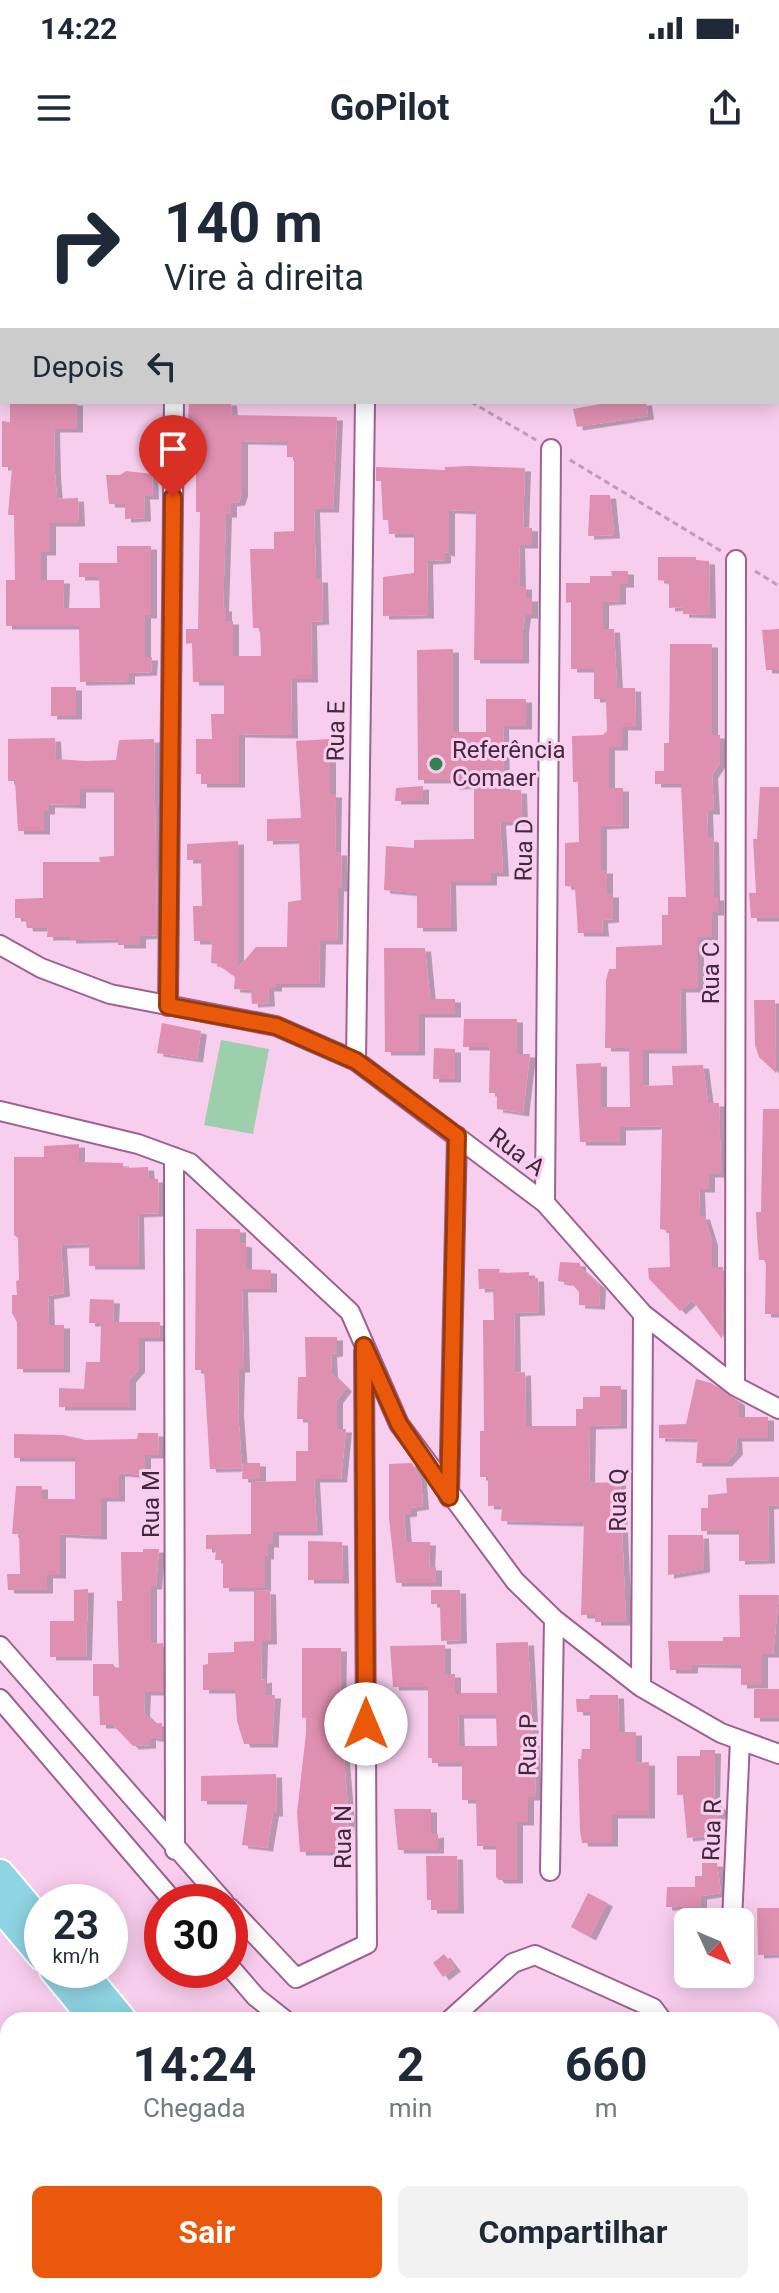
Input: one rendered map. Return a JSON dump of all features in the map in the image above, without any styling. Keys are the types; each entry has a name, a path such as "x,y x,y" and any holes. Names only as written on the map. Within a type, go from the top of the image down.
{"main road":[{"path":"0,1874 24,1903"},
{"path":"0,1906 24,1935"},
{"path":"69,1988 88,2012"},
{"path":"96,1988 115,2012"}],"street":[{"path":"168,1006 174,404"},
{"name":"Rua E","path":"356,1061 365,404"},
{"name":"Rua D","path":"545,1203 551,449"},
{"name":"Rua C","path":"735,1386 736,560"},
{"name":"Rua A","path":"0,945 41,968 96,989 276,1026 356,1061 545,1203 643,1314 735,1386 779,1409"},
{"path":"0,1111 138,1144 190,1163 330,1289 350,1312 399,1424 449,1497 515,1581 554,1619 641,1687 721,1733 779,1754"},
{"path":"449,1497 457,1136"},
{"name":"Rua M","path":"174,1157 175,1850"},
{"name":"Rua Q","path":"641,1687 643,1314"},
{"name":"Rua N","path":"248,1927 296,1978 367,1944 364,1346"},
{"name":"Rua P","path":"550,1871 554,1619"},
{"path":"0,1646 207,1884"},
{"path":"0,1699 159,1884"},
{"name":"Rua R","path":"733,1908 740,1740"},
{"path":"466,2012 513,1963 535,1955 656,2012"},
{"path":"248,1988 275,2012"}],"path":[{"path":"474,404 779,586"}],"green space":[{"path":"221,1040 269,1049 253,1134 204,1125"}],"building":[{"path":"10,404 77,404 77,429 54,429 57,499 78,498 79,523 50,523 50,552 41,552 41,580 64,580 63,608 100,608 99,577 79,577 79,563 117,563 117,546 151,546 151,615 145,615 145,657 152,657 151,672 129,673 129,681 80,682 79,626 6,626 6,580 15,580 14,515 8,515 12,467 2,467 2,421 10,422"},
{"path":"189,404 231,404 232,415 337,417 333,509 314,509 316,579 322,579 323,621 311,622 312,679 291,679 292,735 239,734 239,784 201,784 201,774 196,774 196,739 212,739 211,714 224,714 224,682 193,682 192,643 186,644 186,629 198,629 200,512 196,512 196,450 187,449","holes":["242,441 287,442 287,457 294,457 294,531 274,532 274,549 250,549 253,628 260,628 261,656 233,656 233,621 226,621 226,608 223,608 226,514 231,514 231,503 239,502 242,493"]},
{"path":"600,404 646,404 648,416 577,427 573,409"},
{"path":"376,467 445,470 445,467 525,468 523,527 532,528 532,545 519,545 520,586 526,586 526,598 532,598 532,615 525,615 523,660 474,660 476,511 449,510 449,553 445,552 445,560 427,561 428,615 383,616 383,577 414,573 414,534 389,534 388,520 383,520 381,481 376,481"},
{"path":"126,471 152,474 153,496 144,496 145,518 125,519 125,504 109,504 106,475 120,475"},
{"path":"590,495 610,495 614,535 588,536"},
{"path":"658,557 696,557 696,560 709,561 710,615 683,614 683,607 669,608 669,581 658,580"},
{"path":"611,571 628,571 628,584 620,584 620,601 603,602 603,629 614,629 617,688 635,688 636,727 622,727 622,747 609,747 609,788 623,788 623,825 601,826 601,870 607,870 607,894 613,894 613,919 602,920 603,933 578,933 575,887 565,886 565,843 579,842 578,782 573,782 572,736 603,735 607,731 606,699 594,699 594,669 571,669 571,602 566,603 566,583 590,583 590,576 612,576"},
{"path":"779,629 779,670 766,670 762,630"},
{"path":"670,644 712,644 712,735 720,735 720,763 712,775 714,811 707,811 708,838 713,839 714,897 718,897 718,912 712,912 712,937 698,937 698,989 680,989 681,1050 643,1050 643,1086 673,1085 672,1066 703,1065 708,1103 719,1103 721,1174 709,1174 709,1189 699,1189 700,1216 704,1216 712,1242 712,1267 723,1267 722,1339 692,1300 680,1311 649,1279 648,1268 670,1267 669,1231 660,1229 662,1126 620,1127 620,1142 580,1142 576,1064 601,1063 601,1107 630,1107 629,1048 605,1048 606,980 609,969 616,969 616,947 662,945 662,915 668,915 668,897 686,897 681,784 655,784 655,771 664,771 664,743 669,743"},
{"path":"453,649 453,732 486,732 486,699 526,699 526,726 503,726 504,790 521,790 522,822 500,822 503,873 491,873 491,882 450,882 451,928 417,928 417,893 384,890 386,846 414,848 414,840 474,839 474,785 453,786 453,780 418,780 417,650"},
{"path":"51,687 76,687 76,716 51,716"},
{"path":"55,738 56,759 85,761 116,760 119,740 154,739 157,935 140,936 140,945 118,945 118,939 47,937 48,928 27,928 25,918 15,918 15,899 43,898 43,862 100,862 99,857 114,856 114,789 80,789 80,805 49,804 49,811 44,811 44,831 18,831 15,781 8,781 8,739"},
{"path":"330,739 330,794 336,794 335,852 341,852 342,888 338,888 337,941 320,941 319,984 276,984 276,988 268,988 269,1003 252,1004 251,990 234,989 235,977 211,963 212,941 194,941 193,906 202,906 201,860 187,860 187,844 238,841 238,968 256,947 287,947 288,902 301,900 299,840 267,841 267,819 301,818 296,741"},
{"path":"423,786 423,801 395,801 396,788"},
{"path":"760,787 779,787 779,918 751,918 749,893 756,893 753,839 757,839"},
{"path":"384,948 425,948 430,999 455,999 455,1014 419,1014 419,1052 385,1052"},
{"path":"754,1000 775,1000 776,1073 759,1057 755,1045"},
{"path":"464,1019 517,1019 517,1054 530,1054 523,1113 497,1109 497,1093 489,1093 490,1047 463,1047"},
{"path":"162,1023 201,1031 197,1059 157,1053"},
{"path":"434,1048 455,1049 455,1079 433,1079"},
{"path":"763,1109 779,1109 779,1314 765,1314 766,1260 759,1260 756,1212 761,1212"},
{"path":"79,1144 79,1162 123,1163 123,1168 148,1167 149,1179 158,1179 159,1213 138,1214 139,1266 89,1266 89,1244 61,1245 64,1293 48,1296 49,1325 64,1325 64,1369 17,1369 17,1322 12,1313 12,1295 17,1295 16,1281 19,1280 18,1238 14,1235 14,1157 44,1157 44,1146"},
{"path":"196,1229 240,1229 240,1243 246,1244 246,1269 271,1270 271,1289 242,1289 244,1369 239,1369 238,1412 242,1468 210,1469 204,1370 195,1370"},
{"path":"560,1262 580,1263 580,1268 600,1286 599,1306 579,1305 579,1292 571,1283 558,1281"},
{"path":"478,1269 500,1269 499,1273 529,1272 529,1278 538,1278 539,1312 514,1313 515,1373 525,1372 526,1426 576,1426 576,1409 583,1409 583,1397 600,1397 600,1386 621,1386 621,1425 590,1426 589,1483 620,1482 626,1622 595,1622 595,1615 581,1615 584,1523 501,1521 502,1506 488,1506 488,1477 480,1477 480,1431 484,1431 483,1320 494,1320 493,1288 479,1289"},
{"path":"90,1299 114,1300 113,1322 160,1322 159,1338 139,1338 139,1369 130,1379 130,1407 59,1407 59,1388 84,1389 86,1362 100,1362 101,1323 89,1323"},
{"path":"305,1337 337,1337 337,1353 331,1354 332,1374 346,1388 337,1400 337,1429 346,1429 341,1479 314,1479 317,1532 273,1532 273,1544 268,1544 268,1556 265,1556 265,1588 223,1588 223,1560 215,1560 216,1549 206,1549 206,1535 251,1534 251,1482 296,1481 296,1451 308,1451 308,1419 297,1419 298,1377 306,1377"},
{"path":"696,1379 711,1383 739,1402 739,1417 768,1417 768,1438 736,1438 737,1451 726,1463 696,1463 698,1439 659,1438 659,1425 686,1424"},
{"path":"138,1433 158,1433 159,1455 145,1455 145,1475 119,1473 119,1498 101,1498 101,1536 60,1534 60,1575 47,1575 47,1590 8,1590 7,1574 20,1574 19,1534 12,1534 16,1486 42,1486 42,1499 75,1499 75,1458 14,1458 14,1434 63,1435 86,1440 137,1439"},
{"path":"243,1463 260,1463 260,1479 242,1479"},
{"path":"412,1463 421,1480 423,1506 411,1508 411,1513 404,1514 406,1542 430,1542 429,1567 436,1567 436,1583 396,1583 389,1518 389,1464"},
{"path":"779,1477 779,1505 768,1506 769,1560 739,1561 739,1531 701,1531 701,1508 708,1508 708,1495 727,1493 726,1478"},
{"path":"668,1535 703,1535 704,1569 668,1575"},
{"path":"308,1541 342,1542 343,1580 308,1580"},
{"path":"143,1549 159,1549 156,1586 151,1586 151,1644 163,1643 163,1692 145,1692 144,1713 154,1723 162,1723 162,1739 150,1737 150,1745 133,1746 113,1725 100,1725 99,1696 93,1696 93,1664 113,1664 119,1673 117,1601 122,1601 121,1552 143,1552"},
{"path":"88,1589 86,1657 50,1657 50,1621 74,1621 74,1590"},
{"path":"254,1590 270,1591 271,1641 262,1641 261,1680 266,1679 266,1695 275,1695 272,1744 244,1744 237,1721 235,1690 203,1690 203,1665 208,1664 208,1653 234,1652 234,1642 254,1641"},
{"path":"431,1590 460,1590 461,1640 441,1641 440,1604 431,1604"},
{"path":"739,1595 779,1595 773,1654 762,1654 762,1685 741,1685 741,1665 692,1664 692,1670 670,1670 668,1641 723,1641 723,1637 740,1637"},
{"path":"528,1642 536,1797 528,1797 528,1822 517,1822 517,1880 499,1880 496,1877 496,1846 477,1846 476,1800 462,1800 462,1763 432,1763 432,1758 428,1758 428,1687 393,1687 390,1646 445,1645 445,1674 455,1674 455,1693 497,1693 496,1643","holes":["458,1715 496,1715 497,1746 459,1746"]},
{"path":"302,1648 341,1648 340,1712 349,1820 345,1852 300,1852 297,1813 306,1733 306,1718 302,1718"},
{"path":"754,1689 779,1689 779,1718 754,1718"},
{"path":"590,1695 618,1695 619,1732 636,1732 636,1763 649,1762 649,1815 612,1815 612,1843 582,1843 580,1831 578,1759 581,1759 582,1749 590,1749 590,1712 577,1712 576,1699 589,1699"},
{"path":"700,1750 715,1750 714,1802 724,1810 716,1818 716,1835 687,1838 683,1795 677,1795 677,1756 700,1756"},
{"path":"276,1774 277,1813 273,1813 267,1848 242,1845 248,1801 201,1801 201,1776"},
{"path":"394,1809 431,1809 431,1835 438,1834 438,1850 398,1850"},
{"path":"426,1856 457,1856 458,1910 431,1910 431,1900 427,1900"},
{"path":"702,1863 717,1863 721,1893 701,1896 701,1907 666,1907 667,1887 695,1887 695,1876 702,1876"},
{"path":"588,1893 607,1903 590,1937 571,1927"},
{"path":"757,1908 779,1908 779,1954 758,1955"},
{"path":"444,1954 455,1968 443,1977 433,1963"}],"place":[{"name":"Referência Comaer","path":"436,764"}],"route":[{"path":"173,497 168,1006 276,1026 356,1061 457,1136 449,1497 399,1424 364,1346 366,1724"}]}
